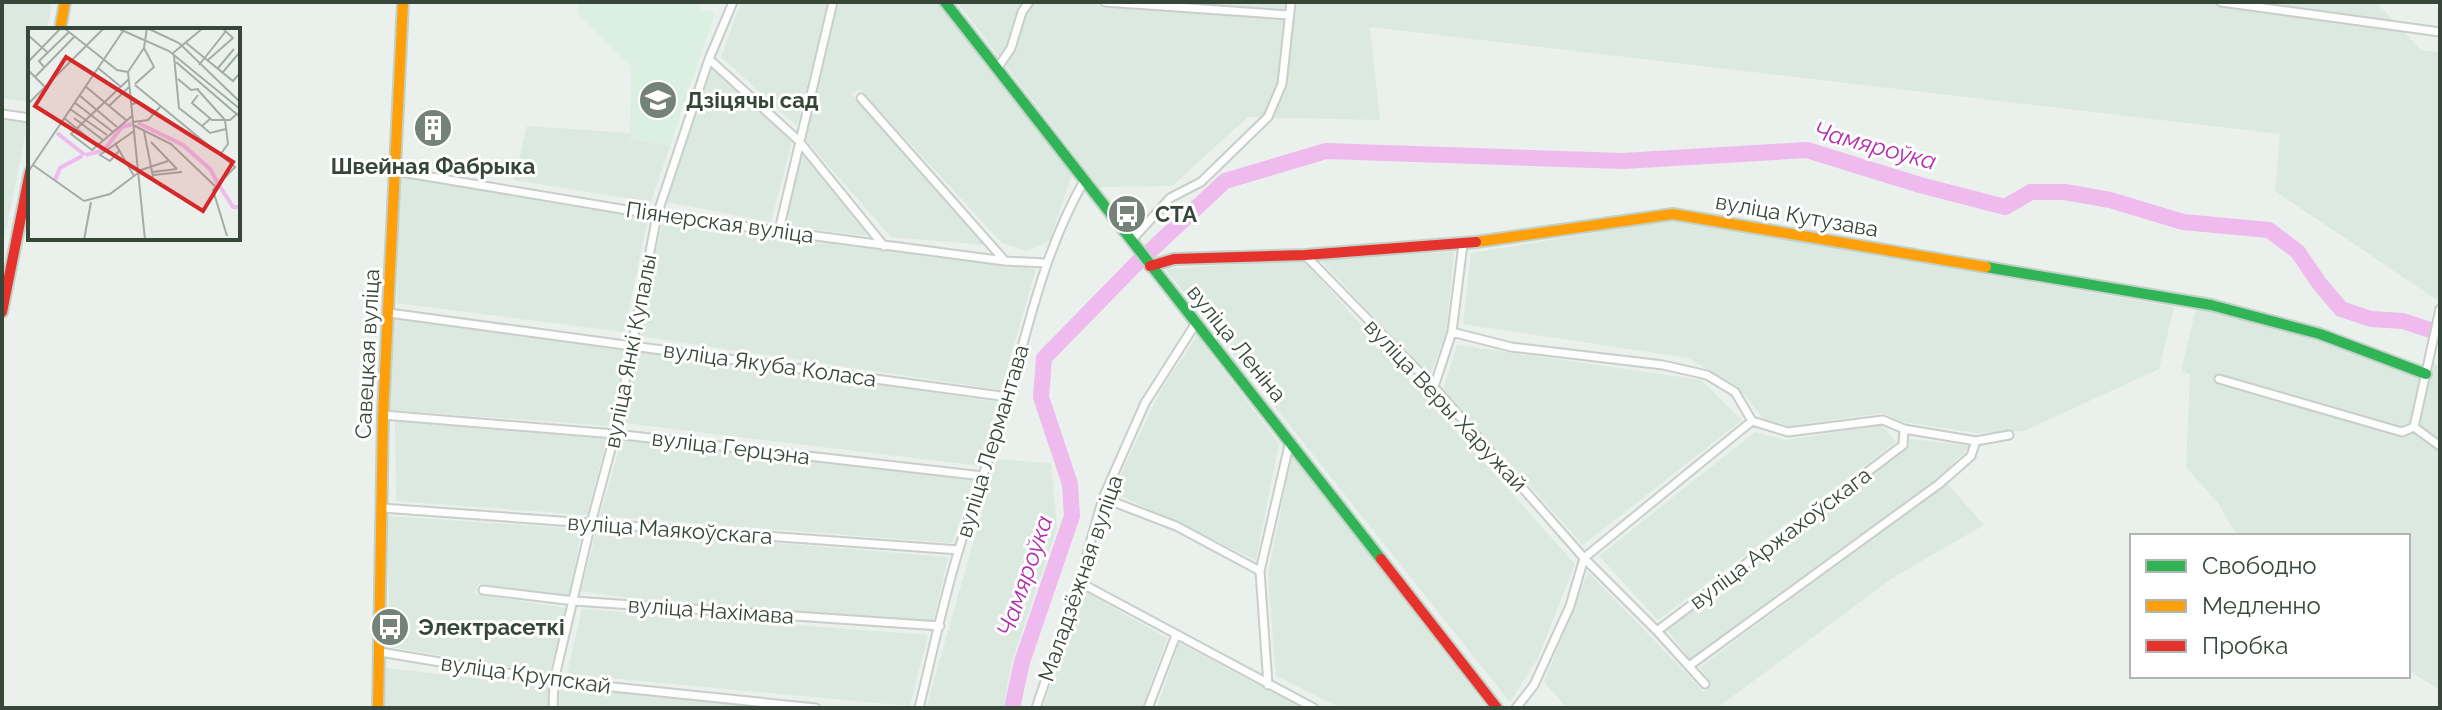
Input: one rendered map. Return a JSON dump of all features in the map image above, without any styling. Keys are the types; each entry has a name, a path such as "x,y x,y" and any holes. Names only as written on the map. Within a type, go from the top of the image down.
{"street":[{"path":"60,28 65,2"},
{"name":"Савецкая вуліца","path":"378,708 383,415 403,2"},
{"name":"вуліца Янкі Купалы","path":"553,708 554,681 615,434 657,215 709,59 733,2"},
{"path":"779,230 833,2"},
{"name":"вуліца Леніна","path":"945,2 1497,708"},
{"path":"997,69 1011,48 1022,12 1029,2"},
{"path":"1105,2 1289,15"},
{"path":"1131,241 1170,198 1201,182 1268,117 1282,84 1291,2"},
{"path":"2221,2 2262,5 2440,32"},
{"path":"709,59 798,140 884,246"},
{"path":"861,98 1005,261"},
{"path":"2,114 28,118"},
{"name":"Піянерская вуліца","path":"395,171 657,215 1005,261 1046,263"},
{"name":"вуліца Лермантава","path":"919,708 959,550 1008,397 1028,320 1046,263 1072,201 1084,181"},
{"path":"2,312 28,182"},
{"name":"вуліца Кутузава","path":"1150,266 1174,259 1305,255 1463,244 1673,214 2211,305 2320,334 2426,374"},
{"path":"1434,387 1452,332 1463,244"},
{"name":"вуліца Веры Харужай","path":"1305,255 1434,387 1584,558 1705,684"},
{"path":"2414,427 2440,309"},
{"name":"вуліца Якуба Коласа","path":"389,313 1008,397"},
{"name":"Маладзёжная вуліца","path":"1036,708 1079,582 1103,498 1145,403 1196,323"},
{"path":"1452,332 1511,347 1663,365 1707,375 1735,392 1752,421 1788,432 1883,420 1904,429 1976,441 2009,435"},
{"path":"2219,379 2402,432 2414,427"},
{"name":"вуліца Герцэна","path":"383,415 615,434 983,476"},
{"path":"1516,708 1534,685 1570,606 1584,558 1752,421"},
{"path":"2414,427 2440,446"},
{"name":"вуліца Аржахоўскага","path":"1657,631 1903,445 1904,429"},
{"path":"1268,685 1260,571 1290,441"},
{"path":"1689,666 1939,484 1971,456 1976,441"},
{"path":"1103,498 1176,526 1260,571"},
{"name":"вуліца Маякоўскага","path":"382,508 959,550"},
{"path":"1079,582 1314,708"},
{"name":"вуліца Нахімава","path":"483,590 574,601 940,626"},
{"path":"1148,708 1176,635"},
{"name":"вуліца Крупскай","path":"380,652 554,681 816,708"}],"shaded area":[{"path":"2,2 52,2 47,28 28,28 28,102 2,98"},
{"name":"Дзіцячы сад","path":"580,2 700,2 700,10 715,12 670,146 630,139 631,67 577,12"},
{"path":"741,2 828,2 797,126 721,57"},
{"path":"839,2 940,2 1072,174 1050,240 1027,251 1002,243 860,89 851,94 985,245 891,237 805,139"},
{"path":"957,2 2376,2 2421,50 2440,52 2440,302 2275,191 2280,134 1370,27 1380,120 1248,117 1172,186 1099,187"},
{"path":"711,67 792,142 771,222 667,202"},
{"path":"2,119 28,123 2,250"},
{"path":"527,126 630,133 631,139 670,146 651,202 514,180"},
{"path":"801,152 870,236 784,226"},
{"path":"399,177 648,219 624,332 397,303"},
{"path":"1673,220 2174,307 2159,369 2024,431 1977,433 1903,422 1883,413 1789,426 1763,418 1737,386 1688,358 1463,324 1471,253"},
{"path":"662,223 1036,269 1001,390 639,336"},
{"path":"1454,252 1446,334 1430,375 1319,259"},
{"path":"1303,260 1575,564 1538,658 1510,702 1165,269"},
{"path":"2196,308 2321,338 2428,380 2433,363 2440,367 2440,690 2410,671 2410,534 2236,534 2218,503 2186,467 2190,374 2181,371"},
{"path":"395,317 625,350 610,426 389,410"},
{"path":"1197,336 1279,443 1256,560 1112,492 1162,388"},
{"path":"1457,345 1701,380 1742,420 1583,545 1443,389"},
{"path":"638,350 997,402 981,466 623,423"},
{"path":"395,421 607,439 587,515 396,501"},
{"path":"1881,425 1896,442 1658,620 1599,556 1755,432 1785,440"},
{"path":"622,438 974,480 952,543 600,516"},
{"path":"1910,439 1970,446 1935,482 1690,659 1667,630 1905,450"},
{"path":"1292,454 1487,708 1341,708 1276,676 1268,574"},
{"path":"997,459 1051,463 1057,528 1011,665 1003,708 926,708"},
{"path":"1947,483 1984,525 1894,577 1717,708 1567,708 1544,682 1588,572 1704,692 1712,685 1700,667"},
{"path":"386,516 582,529 569,595 478,584 474,594 567,608 549,674 391,647"},
{"path":"597,529 948,557 933,622 678,605 581,591"},
{"path":"1082,590 1167,638 1142,708 1043,708"},
{"path":"582,609 928,635 910,706 567,674"},
{"path":"1179,643 1303,708 1157,708"},
{"path":"385,668 549,686 547,708 385,708"},
{"path":"560,686 769,708 559,708"}],"waterway":[{"name":"Чамяроўка","path":"1149,252 1225,181 1326,151 1623,161 1807,150 2005,207 2031,192 2065,192 2110,200 2183,222 2269,230 2298,252 2341,309 2371,319 2403,321 2430,330"},
{"name":"Чамяроўка","path":"1012,708 1022,662 1072,516 1070,484 1041,397 1044,358 1138,262"}],"traffic: fast":[{"path":"945,2 1381,559"},
{"path":"1986,267 2211,305 2320,334 2426,374"}],"traffic: slow":[{"path":"60,28 65,2"},
{"path":"378,708 383,415 403,2"},
{"path":"1476,242 1673,214 1986,267"}],"traffic: jam":[{"path":"2,312 28,182"},
{"path":"1150,266 1174,259 1305,255 1476,242"},
{"path":"1381,559 1497,708"}],"place":[{"name":"Дзіцячы сад","path":"658,100"},
{"name":"Швейная Фабрыка","path":"433,128"},
{"name":"СТА","path":"1127,214"},
{"name":"Электрасеткі","path":"390,627"}]}
